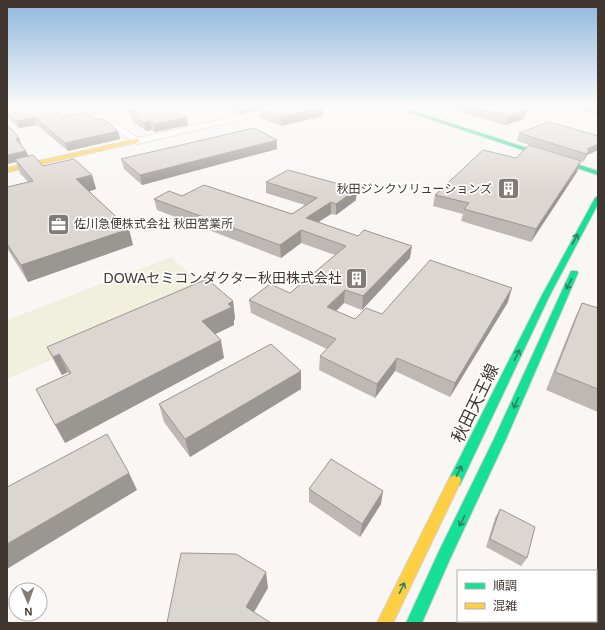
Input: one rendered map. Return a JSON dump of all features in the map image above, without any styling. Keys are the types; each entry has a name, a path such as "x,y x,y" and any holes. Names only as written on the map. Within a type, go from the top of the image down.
{"main road":[{"path":"483,135 598,173"},
{"path":"7,170 137,142"},
{"name":"秋田天王線","path":"384,623 545,297 598,198"},
{"path":"414,623 431,582 466,514 560,302 578,267"}],"street":[{"path":"127,135 137,142 165,135"}],"green space":[{"path":"171,257 209,291 7,379 7,320"}],"building":[{"path":"7,135 17,135 19,138 16,139 26,151 7,155"},
{"path":"56,135 99,135 65,143"},
{"path":"222,135 268,135 277,140 140,175 121,159"},
{"path":"527,135 598,136 598,144 587,149 589,150 586,154"},
{"name":"秋田ジンクソリューションズ","path":"529,145 581,161 536,229 464,209 469,203 435,195 483,150 516,158"},
{"name":"佐川急便株式会社 秋田営業所","path":"33,155 43,166 74,159 92,175 76,179 129,229 21,265 7,244 7,187 33,181 15,159"},
{"path":"288,170 357,189 336,204 331,202 306,218 358,236 364,230 412,246 363,296 345,290 327,307 355,319 366,308 382,314 430,260 512,288 455,383 397,358 377,384 320,356 336,339 249,300 270,284 290,293 346,246 301,230 280,245 154,199 169,191 182,196 204,185 292,214 317,198 266,182"},
{"path":"207,279 233,301 228,304 232,307 202,321 221,340 55,425 36,389 71,373 59,354 53,357 47,347"},
{"path":"582,303 598,308 598,389 555,372"},
{"path":"271,344 301,371 185,439 159,404"},
{"path":"107,434 129,473 7,544 7,487"},
{"path":"331,459 383,491 362,524 309,489"},
{"path":"500,509 535,527 527,558 490,539"},
{"path":"181,553 236,554 266,572 246,607 271,623 167,623"}],"traffic: fast":[{"path":"483,135 598,173"},
{"path":"455,481 545,297 598,198"},
{"path":"414,623 500,439 574,273"}],"traffic: slow":[{"path":"7,170 137,141"},
{"path":"385,623 455,481"}],"place":[{"name":"秋田ジンクソリューションズ","path":"508,189"},
{"name":"佐川急便株式会社 秋田営業所","path":"59,224"},
{"name":"DOWAセミコンダクター秋田株式会社","path":"357,278"}]}
